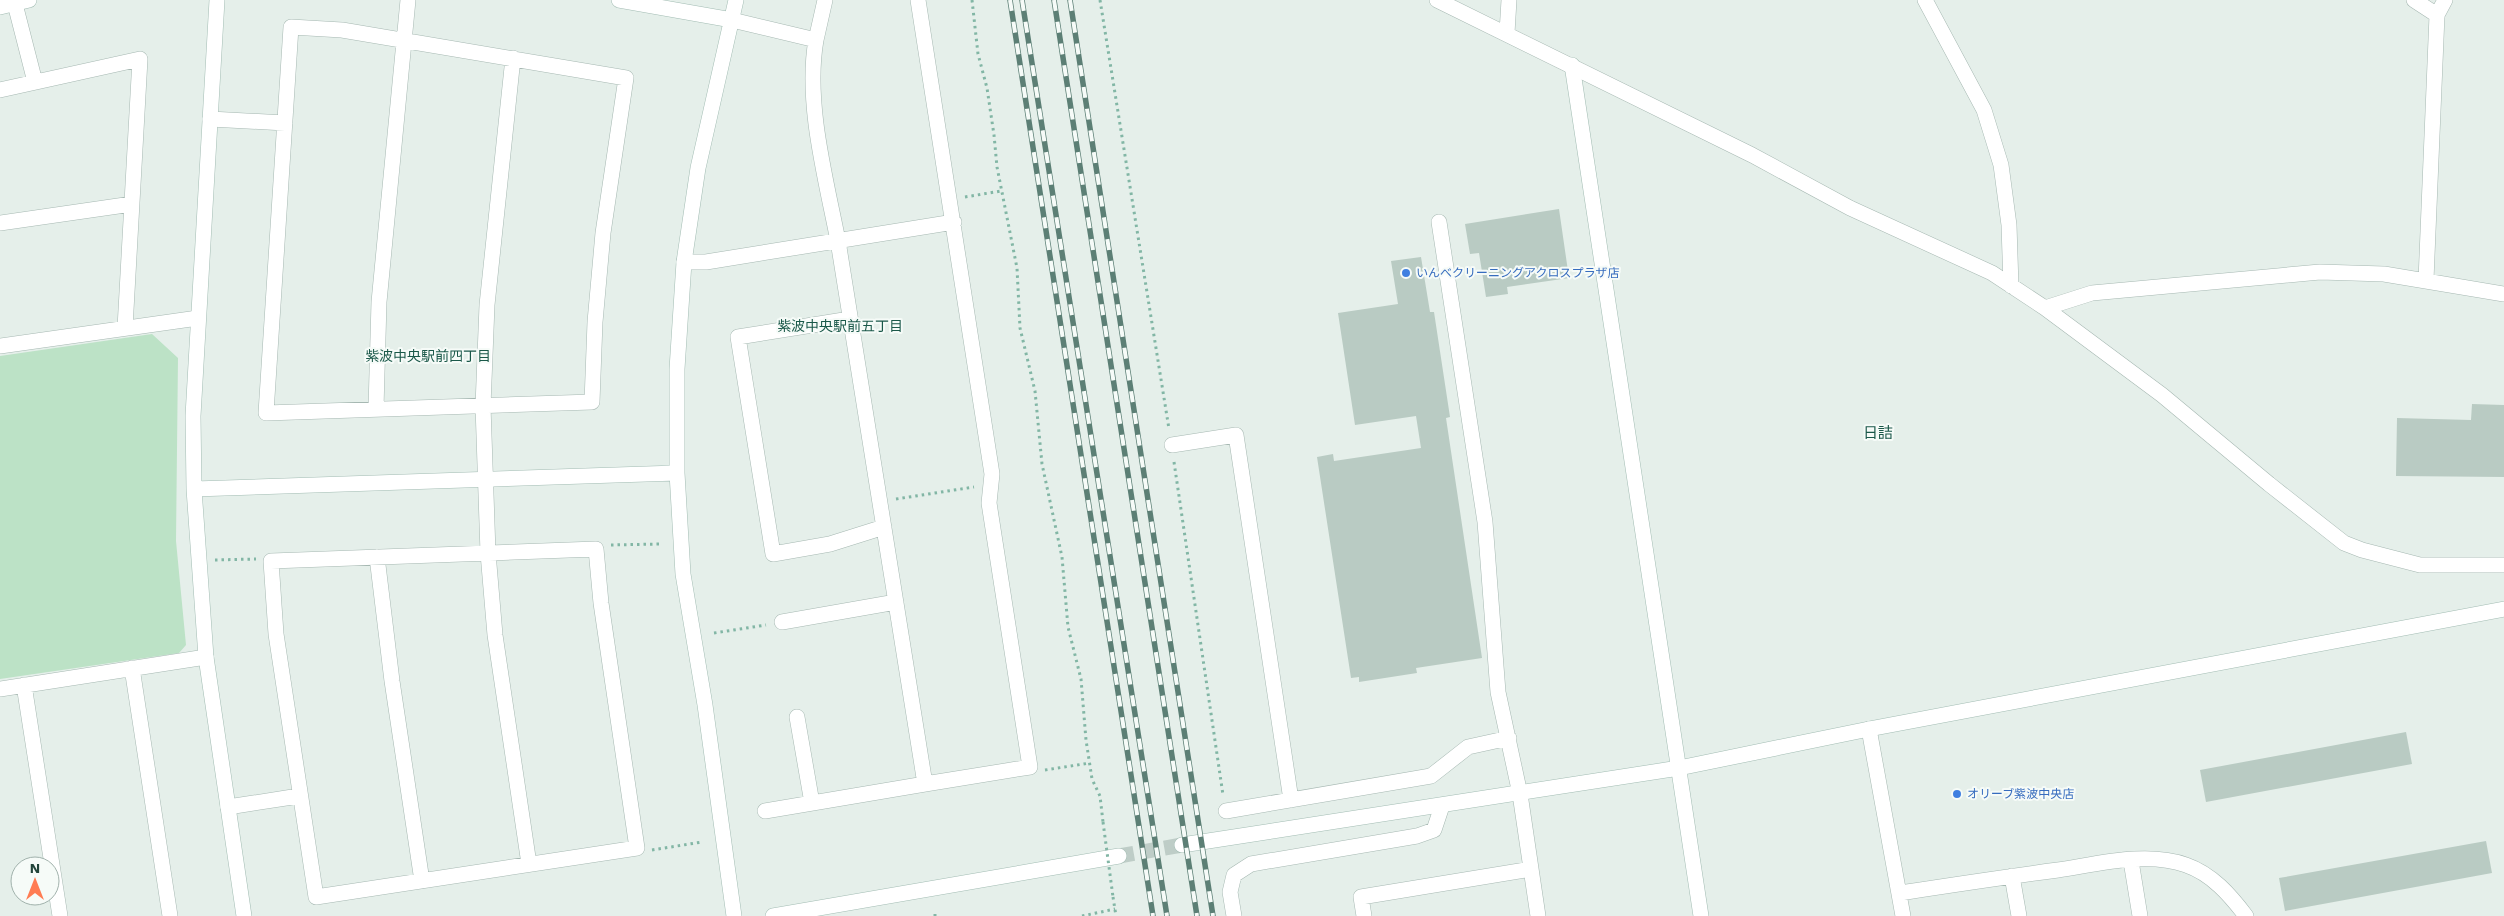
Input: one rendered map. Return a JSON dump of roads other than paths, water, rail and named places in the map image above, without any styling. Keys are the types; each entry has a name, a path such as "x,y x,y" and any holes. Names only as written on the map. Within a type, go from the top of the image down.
{"street":[{"path":"217,0 193,416 194,489 206,657 244,916"},
{"path":"376,408 379,302 408,0"},
{"path":"619,0 732,20 816,40"},
{"path":"734,916 705,705 683,574 677,473 677,370 684,262 698,168 736,0"},
{"path":"825,0 816,40 814,68 815,100 822,158 838,241 925,784"},
{"path":"765,811 1030,767 989,503 992,474 918,0"},
{"path":"1437,0 1752,155 1850,208 1992,274 2045,308 2162,395 2269,484 2344,543 2389,558 2420,565 2504,565"},
{"path":"1507,33 1509,0"},
{"path":"1925,0 1984,110 2001,165 2009,225 2011,286"},
{"path":"2414,0 2437,16"},
{"path":"2426,280 2437,16 2445,0"},
{"path":"0,7 22,2 35,82"},
{"path":"291,27 342,30 513,58 626,78 603,233 594,322 592,402 266,413 291,27"},
{"path":"513,58 487,305 483,406 488,553 495,636 529,864"},
{"path":"0,90 140,60 125,328"},
{"path":"1572,66 1701,916"},
{"path":"210,120 285,123"},
{"path":"0,223 132,204"},
{"path":"684,262 706,262 954,222"},
{"path":"1438,222 1484,522 1498,692 1520,794 1538,916"},
{"path":"2045,308 2092,293 2320,272 2384,274 2504,294"},
{"path":"0,346 198,318"},
{"path":"850,319 738,337 774,554 830,544 884,527"},
{"path":"1172,445 1236,435 1291,800"},
{"path":"194,489 677,473"},
{"path":"596,549 601,603 637,848 316,897 299,796 276,634 271,561 488,553 596,549"},
{"path":"377,557 392,682 422,881"},
{"path":"782,622 896,602"},
{"path":"1182,845 1678,768 1869,729 2504,610"},
{"path":"0,689 206,657"},
{"path":"132,668 170,916"},
{"path":"24,685 60,916"},
{"path":"797,717 812,803"},
{"path":"1869,729 1903,916"},
{"path":"1226,811 1431,776 1468,747 1509,738"},
{"path":"228,807 299,796"},
{"path":"1234,916 1230,892 1234,875 1251,864 1417,836 1434,830 1442,806"},
{"path":"773,916 1119,856"},
{"path":"1900,893 2012,876 2131,861 2163,859 2187,865 2205,874 2225,890 2246,916"},
{"path":"2131,861 2140,916"},
{"path":"1364,916 1361,897 1531,869"},
{"path":"2012,876 2019,916"}],"tunnel":[{"path":"1119,856 1182,845"}],"railway":[{"path":"1010,0 1153,916"},
{"path":"1022,0 1167,916"},
{"path":"1054,0 1197,916"},
{"path":"1070,0 1213,916"}],"place":[{"name":"いんべクリーニングアクロスプラザ店","path":"1406,273"},
{"name":"オリーブ紫波中央店","path":"1957,794"}],"district":[{"name":"紫波中央駅前五丁目","path":"840,326"},
{"name":"紫波中央駅前四丁目","path":"428,356"},
{"name":"日詰","path":"1878,433"}]}
